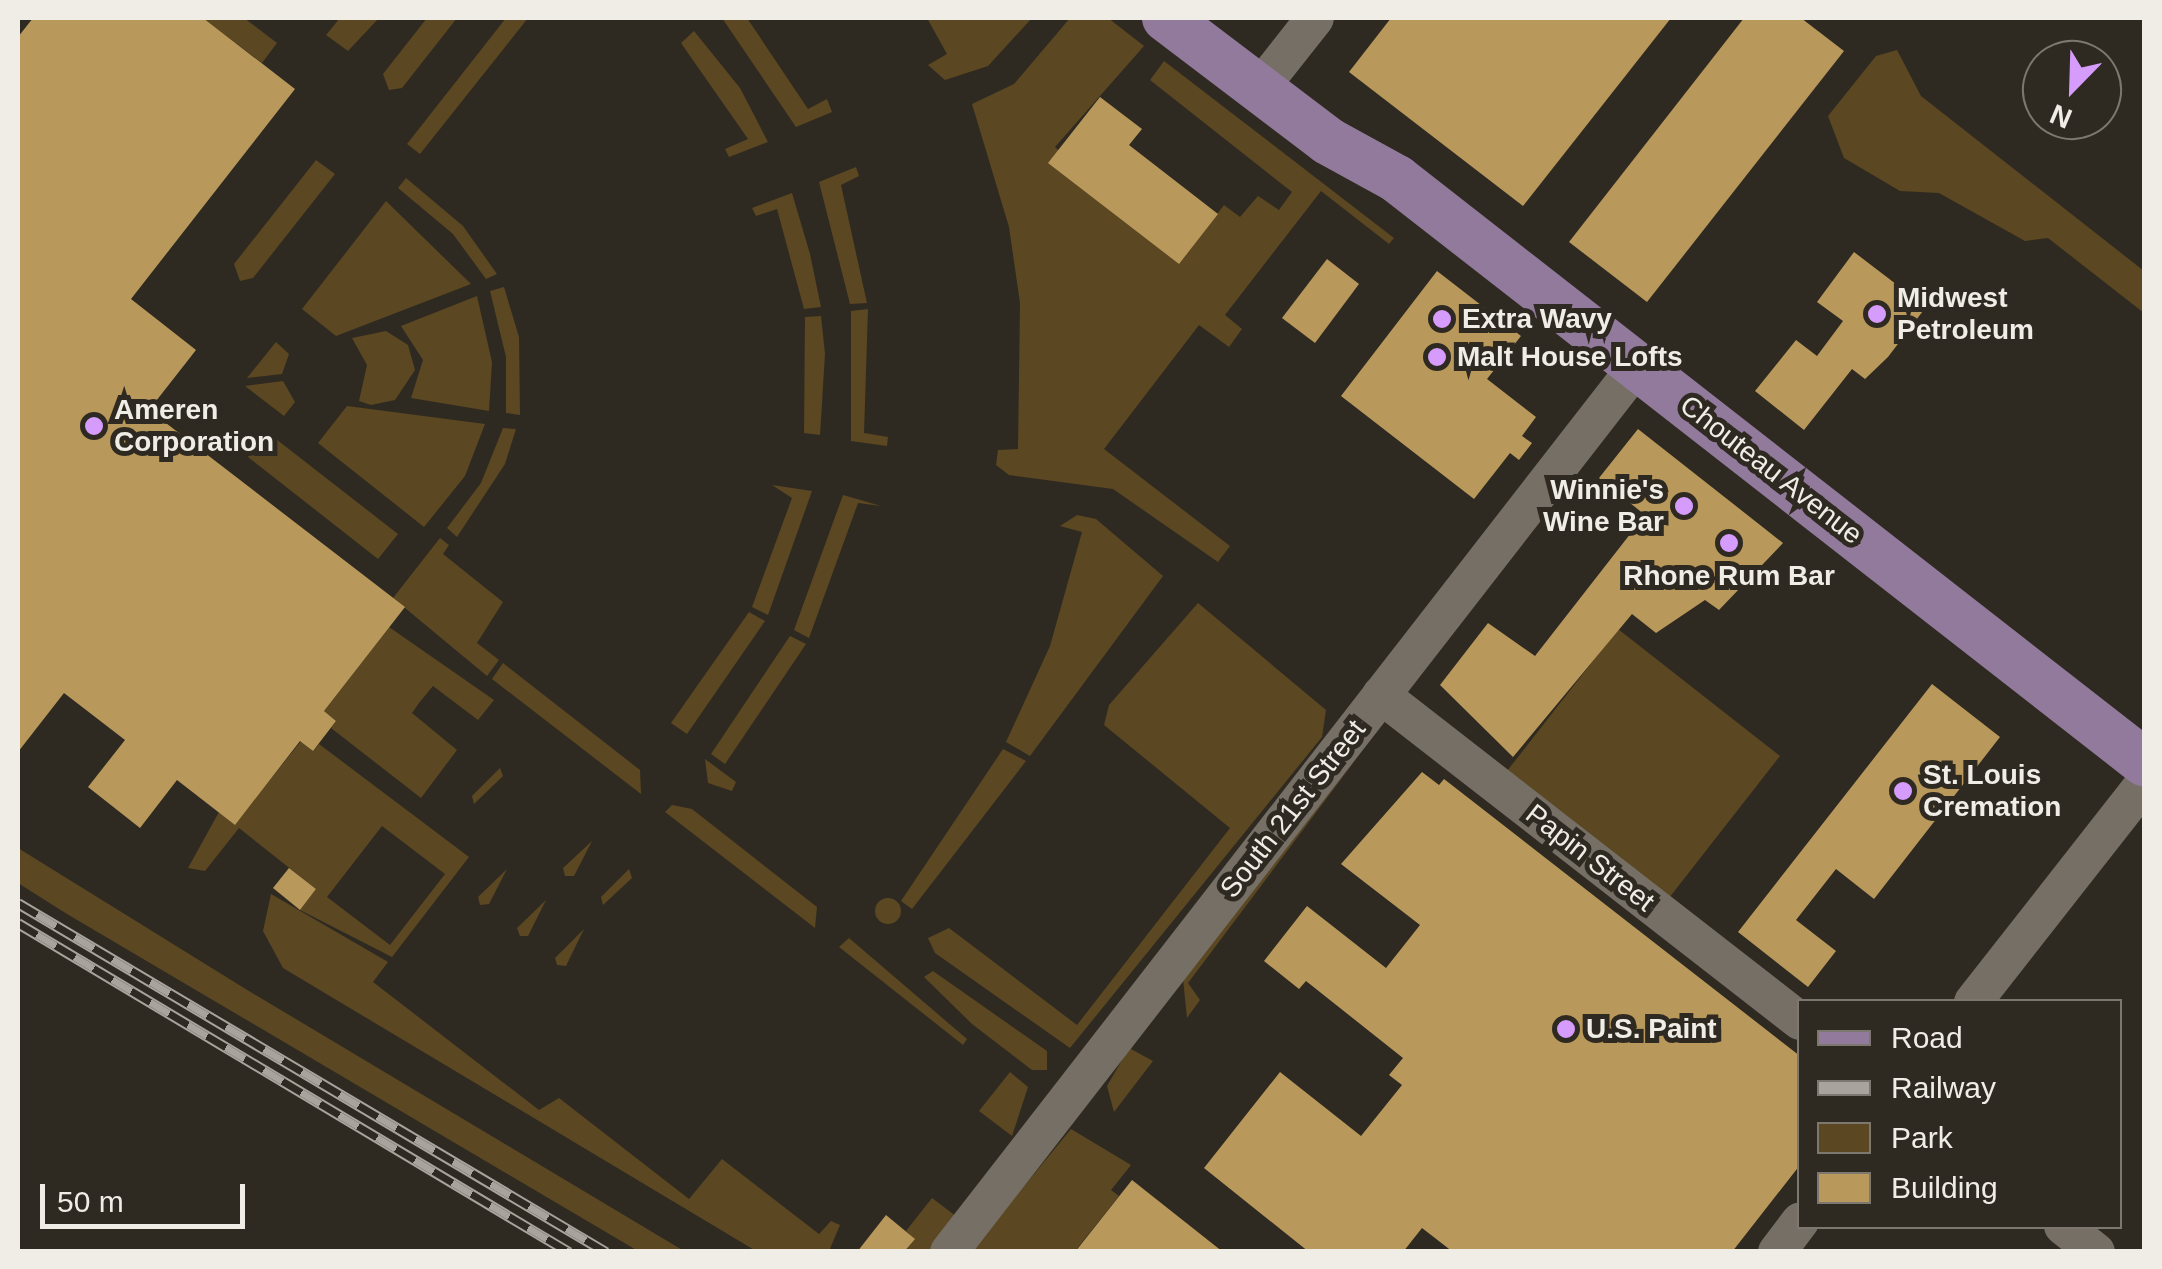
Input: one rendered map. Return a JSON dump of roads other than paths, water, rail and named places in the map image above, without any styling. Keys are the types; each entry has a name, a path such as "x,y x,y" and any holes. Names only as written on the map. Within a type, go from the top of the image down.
{"main road":[{"name":"Chouteau Avenue","path":"1166,18 1268,78 2144,762"},
{"name":"Chouteau Avenue","path":"1214,18 1268,78"}],"street":[{"path":"1268,78 1314,18"},
{"name":"South 21st Street","path":"949,1252 1637,366"},
{"name":"Papin Street","path":"1381,695 1797,1019"},
{"path":"1975,999 2144,784"},
{"path":"1777,1252 1797,1226"},
{"path":"2067,1229 2096,1252"}],"railway":[{"path":"18,903 606,1252"},
{"path":"18,923 569,1252"}],"place":[{"name":"Midwest Petroleum","path":"1877,314"},
{"name":"Extra Wavy","path":"1442,319"},
{"name":"Malt House Lofts","path":"1437,357"},
{"name":"Ameren Corporation","path":"94,426"},
{"name":"Winnie's Wine Bar","path":"1684,506"},
{"name":"Rhone Rum Bar","path":"1729,543"},
{"name":"St. Louis Cremation","path":"1903,791"},
{"name":"U.S. Paint","path":"1566,1029"}]}
